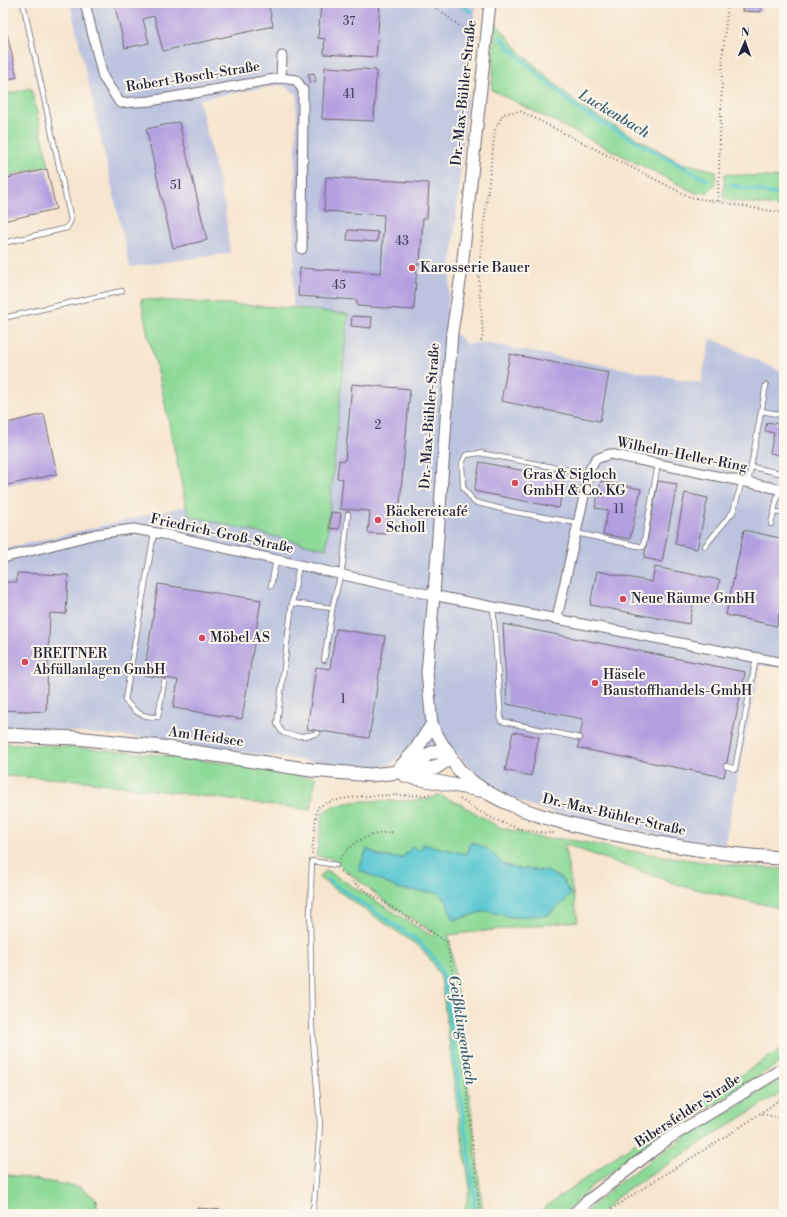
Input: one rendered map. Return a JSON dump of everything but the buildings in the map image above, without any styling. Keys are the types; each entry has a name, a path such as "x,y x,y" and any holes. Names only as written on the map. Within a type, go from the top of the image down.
{"main road":[{"path":"432,725 399,773 484,791"},
{"name":"Am Heidsee","path":"3,735 76,738 162,747 371,776 435,768 447,753"},
{"name":"Dr.-Max-Bühler-Straße","path":"447,753 463,775 484,791 526,811 559,822 603,832 712,852 784,858"}],"street":[{"name":"Robert-Bosch-Straße","path":"85,3 103,77 120,103 150,101 281,78 296,80 303,90 302,249"},
{"name":"Dr.-Max-Bühler-Straße","path":"447,753 432,725 427,672 434,595 452,332 462,269 490,3"},
{"name":"Robert-Bosch-Straße","path":"281,78 282,56"},
{"name":"Wilhelm-Heller-Ring","path":"557,618 589,474 596,459 610,454 781,490"},
{"name":"Friedrich-Groß-Straße","path":"3,558 96,534 133,529 434,595"},
{"path":"434,595 784,663"},
{"name":"Bibersfelder Straße","path":"574,1214 585,1203 670,1138 784,1068"}],"lane":[{"path":"3,243 67,228 71,220 23,3"},
{"path":"3,318 122,291"},
{"path":"705,546 733,512 752,467 766,385"},
{"path":"762,411 784,415"},
{"path":"578,524 514,512 474,502 463,487 462,463 466,454 480,453 589,474"},
{"path":"576,533 643,547 658,464"},
{"path":"752,467 784,474"},
{"path":"771,524 781,490"},
{"path":"774,512 784,513"},
{"path":"324,660 332,608 339,574 343,564 348,514"},
{"path":"154,533 125,700 136,713 149,717 158,717 164,682"},
{"path":"271,586 276,560"},
{"path":"298,565 277,724 283,733 304,738 318,733"},
{"path":"292,603 332,608"},
{"path":"493,606 501,721 580,738"},
{"path":"726,766 735,768 756,658"},
{"path":"311,1214 314,1204 320,1125 312,1027 310,912 312,861 336,865"}],"path":[{"path":"430,3 485,46"},
{"path":"718,202 723,51 728,3"},
{"path":"481,341 483,335 479,267 495,130 503,114 520,111 690,197 784,213"},
{"path":"312,861 317,808 325,804 353,798 428,795 434,791"},
{"path":"344,854 358,840 371,834 393,832"},
{"path":"336,865 357,885 447,942 455,986 480,1214"},
{"path":"604,1214 643,1187 761,1114 784,1096"},
{"path":"761,1114 784,1119"},
{"path":"95,1205 96,1214"}],"shaded area":[{"path":"70,3 476,3 446,324 466,344 484,343 701,383 711,338 784,373 784,668 760,665 724,847 573,818 530,806 487,785 456,753 448,755 416,741 390,766 356,768 132,737 39,729 3,728 3,549 186,506 159,375 148,336 141,299 293,308 297,94 282,85 199,99 225,209 230,253 130,267"}],"green space":[{"path":"495,22 521,53 581,107 679,162 716,171 716,184 708,192 696,193 492,90"},
{"path":"31,88 49,166 5,176 3,166 3,95"},
{"path":"725,174 784,178 784,207 725,200 723,196"},
{"path":"141,299 293,308 348,314 326,549 190,516 186,506 159,375 148,336"},
{"path":"3,743 160,755 238,765 316,778 310,810 68,779 3,776"},
{"path":"439,795 460,804 499,827 544,839 551,838 568,840 720,864 784,869 784,909 682,886 564,844 578,921 447,935 449,937 458,999 483,1214 464,1214 470,1188 457,1107 441,978 433,963 421,948 319,878 326,870 432,936 435,933 391,906 330,858 316,856 323,812 341,804 351,802 403,801 435,797","holes":["471,843 488,849 503,864 515,868 546,871 562,879 571,895 548,915 512,917 486,911 454,920 446,900 438,893 398,889 359,870 367,849 382,856 394,858 421,851 423,844 467,855"]},
{"path":"784,1047 784,1060 627,1160 592,1186 564,1214 536,1214 619,1154"},
{"path":"784,1076 784,1090 777,1095 622,1193 600,1214 583,1214 615,1186 656,1156"},
{"path":"3,1174 79,1187 97,1199 97,1214 3,1214"}],"water":[{"path":"471,842 488,849 503,864 515,868 546,871 562,879 571,895 548,915 512,917 486,911 453,920 446,900 438,893 398,889 359,870 367,849 381,857 402,858 412,847 421,850 423,844 467,854"}],"waterway":[{"name":"Luckenbach","path":"459,3 471,12"},
{"name":"Luckenbach","path":"501,38 517,55 579,110 707,180"},
{"name":"Luckenbach","path":"731,185 784,196"},
{"name":"Geißklingenbach","path":"328,880 418,941 434,958 443,976 475,1198 472,1214"}],"place":[{"name":"Karosserie Bauer","path":"412,268"},
{"name":"Gras & Sigloch GmbH & Co. KG","path":"515,483"},
{"name":"Bäckereicafé Scholl","path":"378,520"},
{"name":"Neue Räume GmbH","path":"623,599"},
{"name":"Möbel AS","path":"202,638"},
{"name":"BREITNER Abfüllanlagen GmbH","path":"25,662"},
{"name":"Häsele Baustoffhandels-GmbH","path":"595,683"}]}
